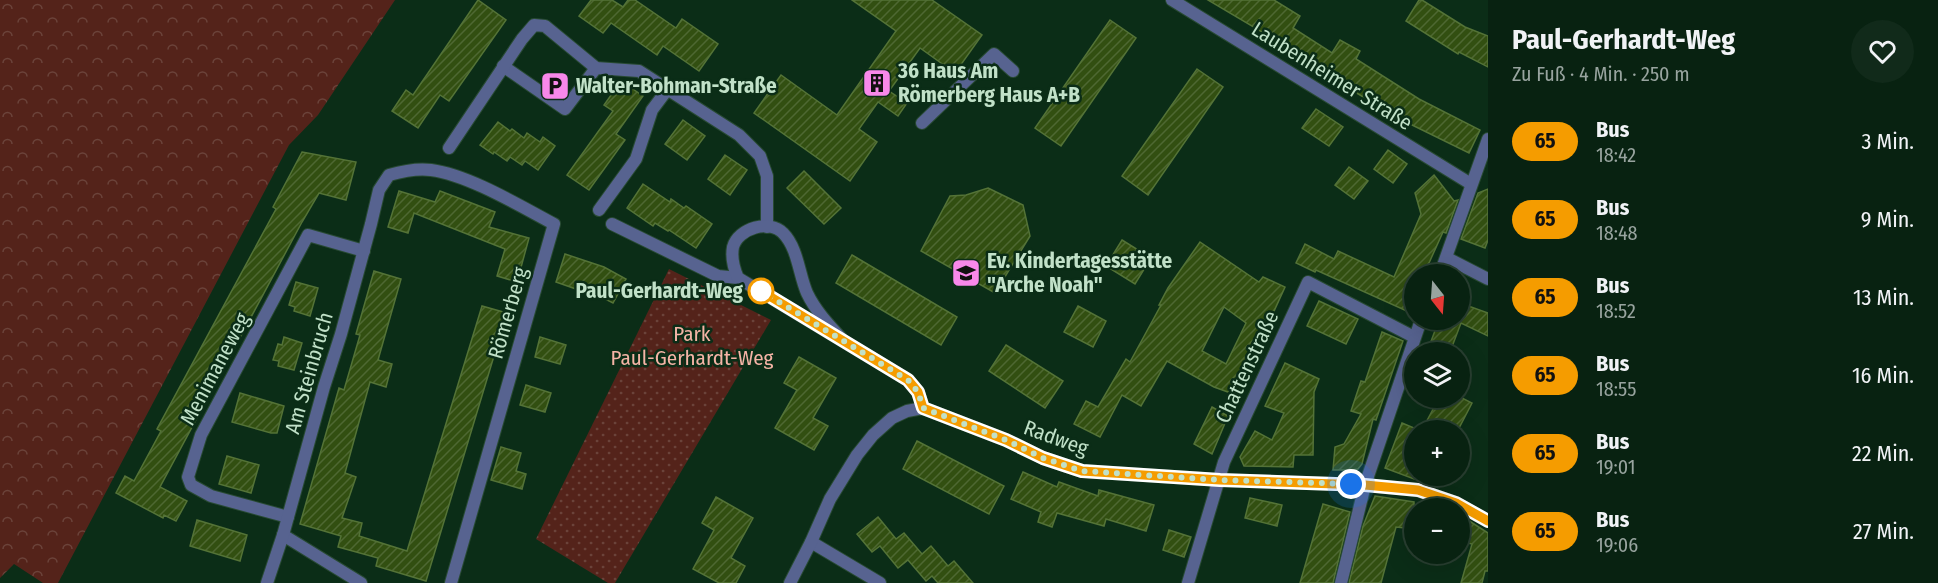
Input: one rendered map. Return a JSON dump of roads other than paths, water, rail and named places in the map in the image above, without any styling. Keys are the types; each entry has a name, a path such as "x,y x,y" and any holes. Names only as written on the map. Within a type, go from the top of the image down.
{"street":[{"name":"Laubenheimer Straße","path":"1172,0 1471,184"},
{"path":"449,148 534,25 545,26 596,68 639,70 739,135 760,156 767,176 767,227"},
{"path":"922,123 994,54 1013,71"},
{"path":"504,66 565,109 596,68"},
{"path":"599,210 636,159 652,110 667,90"},
{"path":"1444,264 1488,139"},
{"name":"Römerberg","path":"390,175 407,170 430,169 453,175 502,196 554,224 451,583"},
{"name":"Am Steinbruch","path":"267,583 283,535 364,251 379,190 390,175"},
{"path":"612,224 718,276 734,278 841,338 908,380 918,392 923,408 907,411 892,418 857,454 830,498 790,583"},
{"path":"734,278 732,257 736,240 748,231 767,227 778,229 785,234 807,292 817,310 841,338"},
{"name":"Menimaneweg","path":"288,517 211,496 191,485 188,477 201,435 308,234 364,251"},
{"path":"1447,258 1488,279"},
{"name":"Chattenstraße","path":"1188,583 1224,462 1308,282 1414,338"},
{"path":"1341,583 1365,485 1417,330"},
{"name":"Radweg","path":"923,408 1006,440 1043,458 1082,471 1220,480 1365,485 1418,490 1456,503 1488,519"},
{"path":"283,535 362,583"},
{"path":"811,542 880,583"}],"place":[{"name":"36 Haus Am Römerberg Haus A+B","path":"877,83"},
{"name":"Walter-Bohman-Straße","path":"555,86"},
{"name":"Ev. Kindertagesstätte \"Arche Noah\"","path":"966,273"},
{"name":"Paul-Gerhardt-Weg","path":"761,291"}],"park label":[{"name":"Park Paul-Gerhardt-Weg","path":"692,346"}]}
